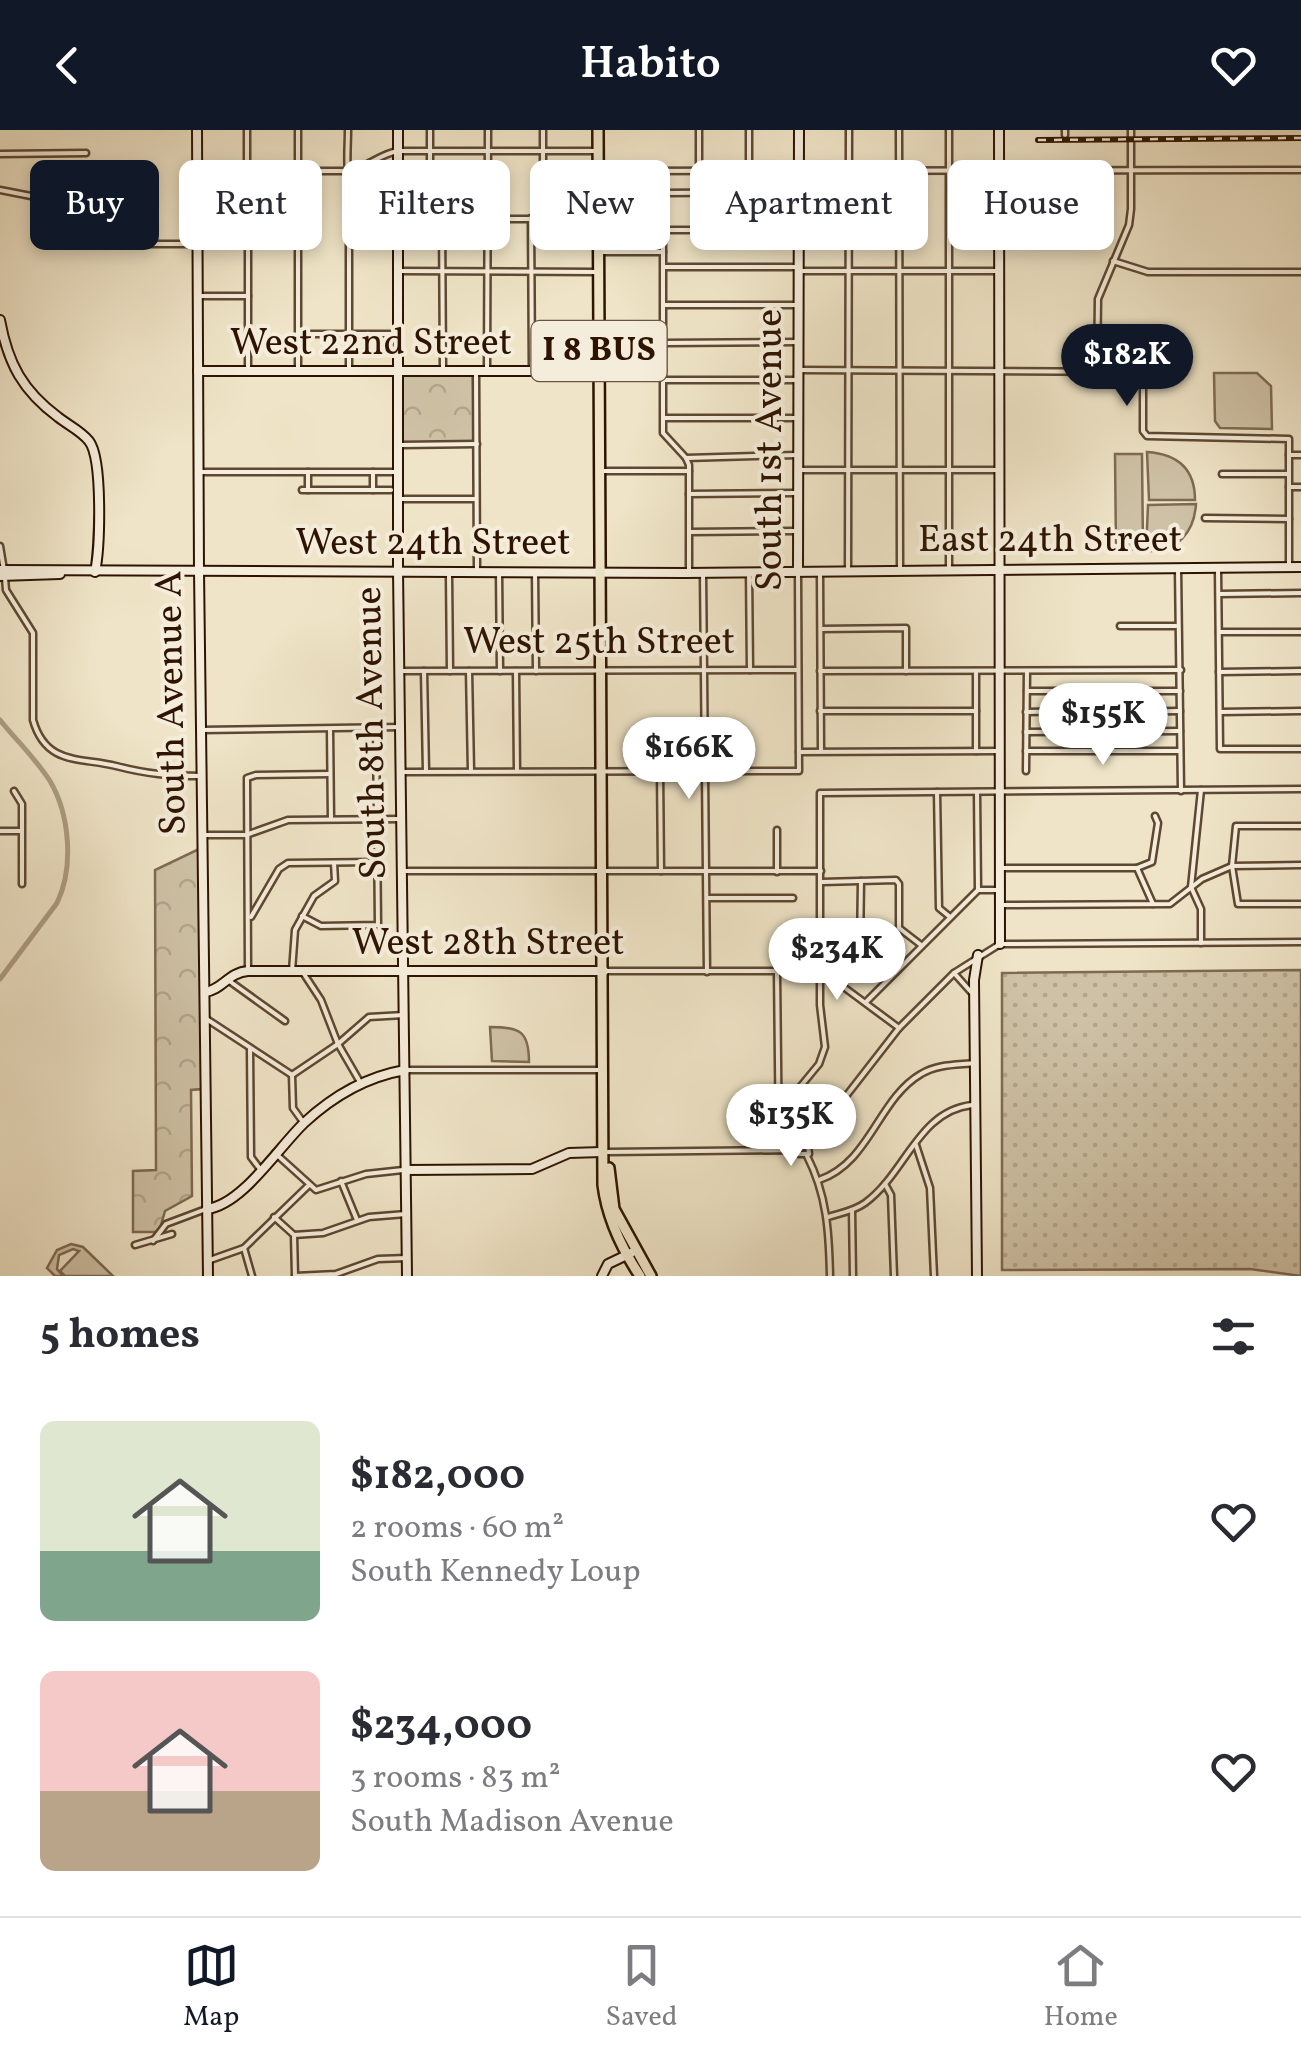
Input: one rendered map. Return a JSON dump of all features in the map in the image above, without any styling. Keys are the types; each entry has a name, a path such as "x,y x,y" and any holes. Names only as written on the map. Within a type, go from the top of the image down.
{"main road":[{"name":"I 8 BUS","path":"598,130 598,160"},
{"name":"I 8 BUS","path":"599,252 606,1206 630,1253"},
{"path":"630,1253 640,1276"},
{"path":"630,1253 650,1276"}],"street":[{"name":"South Avenue A","path":"197,130 197,160"},
{"path":"247,160 248,130"},
{"path":"298,130 298,160"},
{"path":"348,130 348,160"},
{"name":"South 8th Avenue","path":"398,130 398,160"},
{"path":"430,130 430,160"},
{"path":"488,130 488,160"},
{"path":"544,130 544,160"},
{"path":"699,130 699,160"},
{"path":"749,130 749,160"},
{"name":"South 1st Avenue","path":"799,130 799,160"},
{"path":"849,130 849,160"},
{"path":"899,130 899,160"},
{"path":"949,130 949,160"},
{"path":"999,130 1000,160"},
{"path":"1097,371 1098,299 1128,225 1131,130"},
{"path":"376,160 398,151 598,151"},
{"path":"0,154 86,153"},
{"path":"1114,171 1301,170"},
{"path":"0,190 30,196"},
{"name":"South Avenue A","path":"198,250 208,1276"},
{"path":"248,250 248,371"},
{"path":"298,250 298,371"},
{"path":"348,250 349,371"},
{"name":"South 8th Avenue","path":"398,250 407,1276"},
{"path":"442,250 443,371"},
{"path":"487,250 488,371"},
{"path":"532,250 532,371"},
{"name":"South 1st Avenue","path":"706,772 798,771 799,250"},
{"path":"848,250 848,570"},
{"path":"899,250 900,570"},
{"path":"949,250 949,570"},
{"path":"1000,250 1000,944"},
{"path":"599,252 663,252 663,434 686,458 689,471 689,573"},
{"path":"1113,261 1148,272 1301,272"},
{"path":"662,267 1000,271"},
{"path":"398,271 598,272"},
{"path":"198,296 248,296"},
{"path":"663,304 799,305"},
{"path":"0,320 7,359 28,392 82,434 94,449 96,572"},
{"path":"298,334 398,334"},
{"path":"663,343 799,342"},
{"name":"West 22nd Street","path":"198,371 663,370"},
{"path":"662,380 848,370 1144,372 1147,436 1289,439 1289,568"},
{"path":"476,371 478,571"},
{"path":"662,418 800,418"},
{"path":"399,446 477,444"},
{"path":"1289,455 1301,454"},
{"path":"686,458 800,455"},
{"path":"800,470 999,470"},
{"path":"599,471 689,471"},
{"path":"198,472 398,472"},
{"path":"308,472 305,490 391,490"},
{"path":"373,472 374,490"},
{"path":"1222,474 1289,474"},
{"path":"1289,487 1301,487"},
{"path":"689,494 800,494"},
{"path":"398,499 476,499"},
{"path":"1205,518 1289,519"},
{"path":"689,532 800,531"},
{"path":"0,546 6,590 32,634 32,720 50,748 78,762 101,763 156,776 202,776"},
{"path":"1178,568 1180,791"},
{"path":"1218,568 1220,750 1301,749"},
{"name":"East 24th Street","path":"798,570 1301,568"},
{"path":"449,570 450,671"},
{"name":"West 24th Street","path":"2,573 798,570"},
{"path":"820,570 820,752"},
{"path":"499,572 500,671"},
{"path":"534,572 536,671"},
{"path":"749,572 750,670"},
{"path":"703,573 707,972"},
{"path":"1218,594 1301,594"},
{"path":"1120,626 1178,626"},
{"path":"821,629 906,628 906,671"},
{"path":"1219,632 1301,632"},
{"name":"West 25th Street","path":"400,671 798,670"},
{"path":"976,670 976,751"},
{"path":"820,671 1180,670"},
{"path":"424,671 426,772"},
{"path":"469,671 471,772"},
{"path":"516,671 517,772"},
{"path":"1026,771 1027,671"},
{"path":"1219,672 1301,671"},
{"path":"1026,691 1180,692"},
{"path":"820,711 976,711"},
{"path":"1026,712 1086,711"},
{"path":"1112,712 1180,711"},
{"path":"1220,712 1301,711"},
{"path":"201,730 400,727"},
{"path":"330,728 331,820"},
{"path":"302,916 321,926 378,925 376,728"},
{"path":"1026,732 1180,731"},
{"path":"799,752 1000,751"},
{"path":"1026,751 1180,751"},
{"path":"660,771 660,872"},
{"path":"401,772 706,772"},
{"path":"248,971 246,784 251,775 330,774"},
{"path":"1201,790 1191,887 1201,910 1202,942"},
{"path":"779,1098 791,1098 823,1056 820,792 1301,790"},
{"path":"14,791 22,804 22,884"},
{"path":"937,792 939,908 950,917"},
{"path":"976,792 978,890"},
{"path":"1001,868 1137,868 1152,862 1158,824 1155,816"},
{"path":"203,835 246,835 288,820 402,819"},
{"path":"1301,826 1236,826 1232,866 1238,904 1301,904"},
{"path":"777,830 777,872"},
{"path":"0,832 22,831"},
{"path":"249,920 279,869 288,863 377,862"},
{"path":"334,863 335,882 314,896 292,939 297,971 321,1000 338,1044 360,1083"},
{"path":"1002,905 1170,904 1191,887 1232,866 1301,865"},
{"path":"1137,868 1153,904"},
{"path":"403,871 820,871"},
{"path":"821,882 896,880 899,928 921,945"},
{"path":"860,882 860,948 893,974"},
{"path":"866,1002 978,890 1001,890"},
{"path":"706,898 793,898"},
{"path":"808,1145 899,1028 954,972 1000,944 1301,942"},
{"path":"976,1276 974,995 978,955"},
{"name":"West 28th Street","path":"205,992 212,991 235,972 248,971 822,971"},
{"path":"822,971 899,1028"},
{"path":"777,972 780,1150"},
{"path":"954,972 974,995"},
{"path":"226,979 286,1020"},
{"path":"292,1075 369,1017 404,1015"},
{"path":"205,1018 292,1075"},
{"path":"250,1049 251,1157 260,1169"},
{"path":"820,1180 840,1170 904,1087 921,1074 944,1066 975,1063"},
{"path":"153,1242 163,1228 194,1211 230,1202 304,1123 360,1083 405,1070 604,1070"},
{"path":"292,1075 293,1108 304,1123"},
{"path":"828,1217 866,1202 885,1184 937,1116 954,1107 975,1104"},
{"path":"798,1150 801,1144 808,1145"},
{"path":"807,1156 808,1145"},
{"path":"916,1145 930,1188 934,1276"},
{"path":"275,1153 308,1186 320,1190 366,1174 406,1170 532,1169 569,1153 798,1150"},
{"path":"798,1150 801,1156 807,1156"},
{"path":"807,1156 820,1180 828,1217 830,1276"},
{"path":"341,1180 357,1220"},
{"path":"885,1184 891,1195 894,1276"},
{"path":"208,1260 244,1248 308,1186"},
{"path":"852,1210 853,1276"},
{"path":"274,1217 294,1235 322,1233 357,1220 406,1214"},
{"path":"135,1245 173,1233 184,1218"},
{"path":"170,1224 173,1233"},
{"path":"163,1228 166,1234 173,1233"},
{"path":"294,1235 295,1276 336,1274 378,1259 407,1258"},
{"path":"244,1248 252,1276"},
{"path":"605,1276 630,1253"}],"green space":[{"path":"1214,373 1257,373 1271,386 1272,429 1220,428 1215,421"},
{"path":"401,374 473,374 474,442 402,443"},
{"path":"1147,452 1168,456 1183,465 1192,480 1195,500 1149,500"},
{"path":"1115,454 1142,454 1143,549 1116,550"},
{"path":"1196,504 1192,524 1182,539 1167,548 1146,551 1148,505"},
{"path":"199,849 202,1089 191,1090 192,1196 165,1211 159,1232 133,1232 133,1171 156,1170 155,870"},
{"path":"1301,970 1301,1276 1250,1269 1002,1270 1002,973"},
{"path":"490,1027 521,1033 527,1043 529,1062 492,1061"},
{"path":"71,1244 83,1247 113,1276 65,1276 60,1271 79,1251 73,1249 59,1255 57,1269 63,1276 55,1276 47,1268 57,1250"}],"waterway":[{"path":"0,720 39,765 57,795 68,858 57,903 0,979"}],"railway":[{"path":"1038,140 1301,138"}]}
